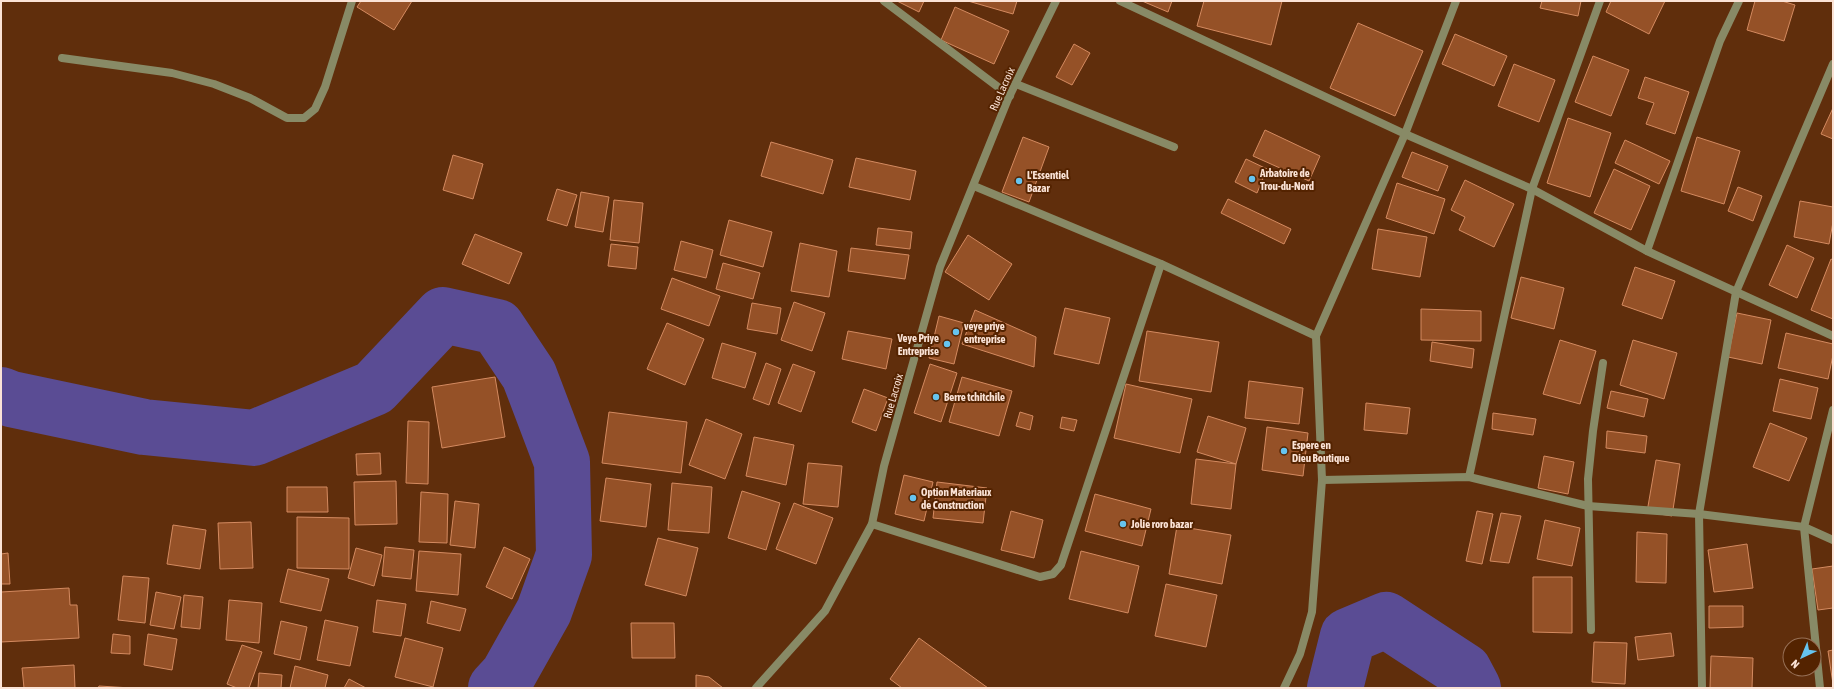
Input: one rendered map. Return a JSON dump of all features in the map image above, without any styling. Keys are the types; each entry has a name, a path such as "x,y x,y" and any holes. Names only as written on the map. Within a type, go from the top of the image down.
{"street":[{"path":"62,58 172,73 214,84 250,98 287,118 304,118 314,109 325,87 352,1"},
{"path":"884,1 1010,96"},
{"name":"Rue Lacroix","path":"756,688 825,611 872,524 884,466 940,267 1010,96 1056,1"},
{"path":"1120,1 1405,134 1532,189 1647,251 1833,336"},
{"path":"1284,688 1300,654 1312,612 1322,480 1316,336 1405,134 1456,1"},
{"path":"1469,477 1532,189 1600,1"},
{"path":"1647,251 1720,41 1739,1"},
{"path":"1702,688 1699,514 1736,292 1833,64"},
{"path":"1016,84 1174,146"},
{"path":"974,186 1161,264 1316,336"},
{"path":"872,524 1040,577 1054,574 1061,565 1161,264"},
{"path":"1591,630 1588,506 1593,431 1603,363"},
{"path":"1820,688 1804,527 1833,410"},
{"path":"1322,480 1469,477 1588,506 1699,514 1804,527 1833,540"}],"building":[{"path":"361,1 412,1 394,30 357,7"},
{"path":"897,1 924,1 919,12"},
{"path":"968,1 1017,1 1013,14"},
{"path":"1142,1 1172,1 1168,12"},
{"path":"1204,1 1282,1 1271,45 1197,26"},
{"path":"1542,1 1581,1 1578,16 1540,8"},
{"path":"1611,1 1665,1 1649,34 1606,12"},
{"path":"1755,1 1782,1 1795,5 1784,41 1747,30"},
{"path":"955,7 1009,31 994,64 941,40"},
{"path":"1358,23 1423,51 1395,116 1330,88"},
{"path":"1455,34 1507,56 1494,86 1442,64"},
{"path":"1074,44 1090,53 1072,85 1056,77"},
{"path":"1593,56 1629,70 1611,116 1575,102"},
{"path":"1514,64 1555,80 1539,122 1498,106"},
{"path":"1645,77 1689,92 1675,134 1646,124 1654,103 1638,98"},
{"path":"1833,108 1833,139 1821,134"},
{"path":"1568,118 1611,133 1590,197 1547,183"},
{"path":"1265,130 1320,156 1309,181 1253,156"},
{"path":"1023,137 1049,147 1029,202 1002,192"},
{"path":"1697,137 1740,151 1724,204 1681,191"},
{"path":"1625,140 1670,161 1659,184 1615,163"},
{"path":"771,142 833,160 823,194 761,176"},
{"path":"1412,152 1448,166 1438,191 1402,177"},
{"path":"453,155 483,164 473,199 443,190"},
{"path":"856,158 916,171 910,200 849,187"},
{"path":"1246,159 1267,169 1257,193 1235,182"},
{"path":"1614,169 1650,186 1631,230 1594,213"},
{"path":"1465,180 1514,204 1494,247 1459,230 1465,217 1451,210"},
{"path":"1397,183 1445,199 1434,234 1386,218"},
{"path":"1738,187 1762,196 1753,221 1728,211"},
{"path":"557,189 577,195 567,226 547,220"},
{"path":"581,192 609,197 603,232 575,227"},
{"path":"1228,199 1291,229 1284,244 1221,213"},
{"path":"614,200 643,203 639,243 610,240"},
{"path":"1800,201 1833,207 1833,222 1829,244 1794,237"},
{"path":"729,220 772,232 763,267 720,255"},
{"path":"878,228 912,232 910,249 876,245"},
{"path":"1378,229 1427,237 1420,277 1372,269"},
{"path":"475,234 522,253 509,284 462,264"},
{"path":"968,235 1012,264 989,300 945,272"},
{"path":"681,241 713,250 706,278 674,270"},
{"path":"800,243 837,251 829,297 791,291"},
{"path":"611,244 638,247 636,269 608,266"},
{"path":"1787,245 1814,258 1797,298 1769,285"},
{"path":"851,248 909,255 905,279 848,271"},
{"path":"1831,259 1833,260 1833,319 1811,310"},
{"path":"723,263 760,273 753,299 716,289"},
{"path":"1635,267 1675,281 1662,319 1622,305"},
{"path":"1521,277 1564,288 1554,329 1511,318"},
{"path":"672,278 720,296 709,326 661,309"},
{"path":"794,302 825,313 812,351 781,340"},
{"path":"752,303 781,308 777,334 747,329"},
{"path":"1065,308 1110,318 1099,364 1054,354"},
{"path":"1421,309 1481,311 1481,341 1421,340"},
{"path":"975,310 1036,337 1034,367 962,344"},
{"path":"1737,313 1771,320 1762,364 1728,357"},
{"path":"939,316 964,323 954,364 929,358"},
{"path":"667,323 704,339 685,385 647,369"},
{"path":"848,331 892,339 886,369 842,359"},
{"path":"1147,331 1219,342 1211,392 1139,381"},
{"path":"1786,333 1833,344 1833,355 1828,379 1778,368"},
{"path":"1560,340 1596,351 1580,404 1543,394"},
{"path":"1633,340 1677,353 1664,399 1620,385"},
{"path":"1432,342 1474,349 1472,368 1430,361"},
{"path":"722,343 756,353 745,388 712,378"},
{"path":"766,363 781,369 769,405 753,399"},
{"path":"793,364 815,372 801,412 778,403"},
{"path":"930,364 957,373 941,422 914,413"},
{"path":"495,377 505,437 442,448 432,387"},
{"path":"962,377 1012,391 999,436 949,422"},
{"path":"1780,379 1818,388 1811,419 1773,411"},
{"path":"1249,381 1303,388 1299,424 1245,418"},
{"path":"1126,384 1192,399 1180,453 1114,438"},
{"path":"864,389 888,398 876,431 852,422"},
{"path":"1611,391 1648,399 1644,417 1607,408"},
{"path":"1366,403 1410,408 1407,434 1364,430"},
{"path":"609,412 687,422 681,473 602,463"},
{"path":"1020,412 1033,416 1030,430 1016,426"},
{"path":"1493,413 1536,419 1533,435 1492,429"},
{"path":"1208,416 1246,428 1236,464 1197,452"},
{"path":"1062,417 1077,420 1074,431 1060,428"},
{"path":"706,419 742,434 725,479 689,465"},
{"path":"408,421 429,422 428,484 406,483"},
{"path":"1770,423 1807,438 1789,481 1753,467"},
{"path":"1267,427 1308,433 1303,476 1262,470"},
{"path":"1607,431 1647,436 1645,453 1606,448"},
{"path":"754,437 794,445 786,485 746,476"},
{"path":"380,453 381,474 357,475 356,454"},
{"path":"1544,456 1574,462 1568,494 1538,488"},
{"path":"1196,459 1236,464 1231,509 1191,504"},
{"path":"1656,460 1680,464 1672,516 1647,512"},
{"path":"808,463 842,466 838,507 803,504"},
{"path":"904,475 933,482 924,521 895,514"},
{"path":"606,478 651,484 646,527 600,521"},
{"path":"396,481 397,524 355,525 354,482"},
{"path":"937,482 987,488 983,523 933,518"},
{"path":"672,483 712,487 709,533 668,530"},
{"path":"287,487 327,487 328,512 287,512"},
{"path":"742,491 780,503 766,550 728,538"},
{"path":"421,492 448,494 447,543 419,542"},
{"path":"1095,494 1151,509 1142,546 1085,531"},
{"path":"455,501 479,504 475,548 450,545"},
{"path":"794,503 833,518 816,564 776,549"},
{"path":"1011,511 1043,520 1034,558 1001,550"},
{"path":"1477,511 1493,514 1482,564 1466,561"},
{"path":"1501,513 1521,516 1509,563 1490,561"},
{"path":"297,517 349,518 349,569 297,568"},
{"path":"1545,520 1580,528 1572,566 1537,559"},
{"path":"251,522 253,568 220,569 218,523"},
{"path":"173,525 206,530 200,569 167,564"},
{"path":"1177,526 1231,535 1222,584 1169,574"},
{"path":"1637,532 1667,534 1666,583 1636,582"},
{"path":"658,538 698,548 686,596 645,585"},
{"path":"1747,544 1753,588 1714,592 1708,550"},
{"path":"385,547 414,550 411,579 382,576"},
{"path":"504,547 530,559 512,599 486,587"},
{"path":"356,548 382,555 374,586 348,578"},
{"path":"419,551 461,554 458,595 416,591"},
{"path":"1081,551 1139,566 1128,613 1069,599"},
{"path":"8,553 10,584 1,584 1,554"},
{"path":"1833,566 1833,608 1818,610 1812,569"},
{"path":"288,569 329,579 321,611 280,602"},
{"path":"123,576 149,578 145,623 118,620"},
{"path":"1533,577 1572,577 1572,633 1533,632"},
{"path":"1166,584 1217,595 1206,647 1155,636"},
{"path":"69,588 70,605 77,605 79,638 1,642 1,592"},
{"path":"156,592 181,597 174,629 150,625"},
{"path":"184,595 203,597 200,629 181,627"},
{"path":"229,600 262,603 259,643 226,640"},
{"path":"377,600 406,604 401,636 373,632"},
{"path":"431,601 466,609 460,631 427,623"},
{"path":"1709,606 1743,606 1743,627 1709,628"},
{"path":"325,620 358,627 350,666 317,660"},
{"path":"281,621 307,627 300,660 274,654"},
{"path":"631,623 674,623 675,658 632,658"},
{"path":"1671,633 1674,656 1638,660 1635,637"},
{"path":"113,634 130,636 130,654 111,653"},
{"path":"148,634 177,639 172,670 144,665"},
{"path":"405,638 443,648 433,687 395,677"},
{"path":"919,638 988,688 902,688 890,679"},
{"path":"1594,642 1627,643 1625,684 1592,682"},
{"path":"242,645 262,652 249,688 237,688 227,684"},
{"path":"1833,650 1833,684 1828,651"},
{"path":"1711,656 1753,658 1752,688 1710,688"},
{"path":"74,665 75,688 24,688 22,668"},
{"path":"295,666 328,675 325,688 290,688"},
{"path":"259,673 282,675 281,688 258,688"},
{"path":"696,675 709,677 723,688 696,688"},
{"path":"349,679 366,688 344,688"},
{"path":"99,686 131,688 98,688"}],"waterway":[{"path":"1,395 11,399 144,427 254,438 374,388 443,315 497,327 529,375 562,462 564,555 544,611 508,675 496,688"},
{"path":"1335,688 1348,636 1386,620 1464,671 1473,688"}],"place":[{"name":"Arbatoire de Trou-du-Nord","path":"1252,179"},
{"name":"L'Essentiel Bazar","path":"1019,181"},
{"name":"veye priye entreprise","path":"956,332"},
{"name":"Veye Priye Entreprise","path":"947,344"},
{"name":"Berre tchitchile","path":"936,397"},
{"name":"Espere en Dieu Boutique","path":"1284,451"},
{"name":"Option Materiaux de Construction","path":"913,498"},
{"name":"Jolie roro bazar","path":"1123,524"}]}
